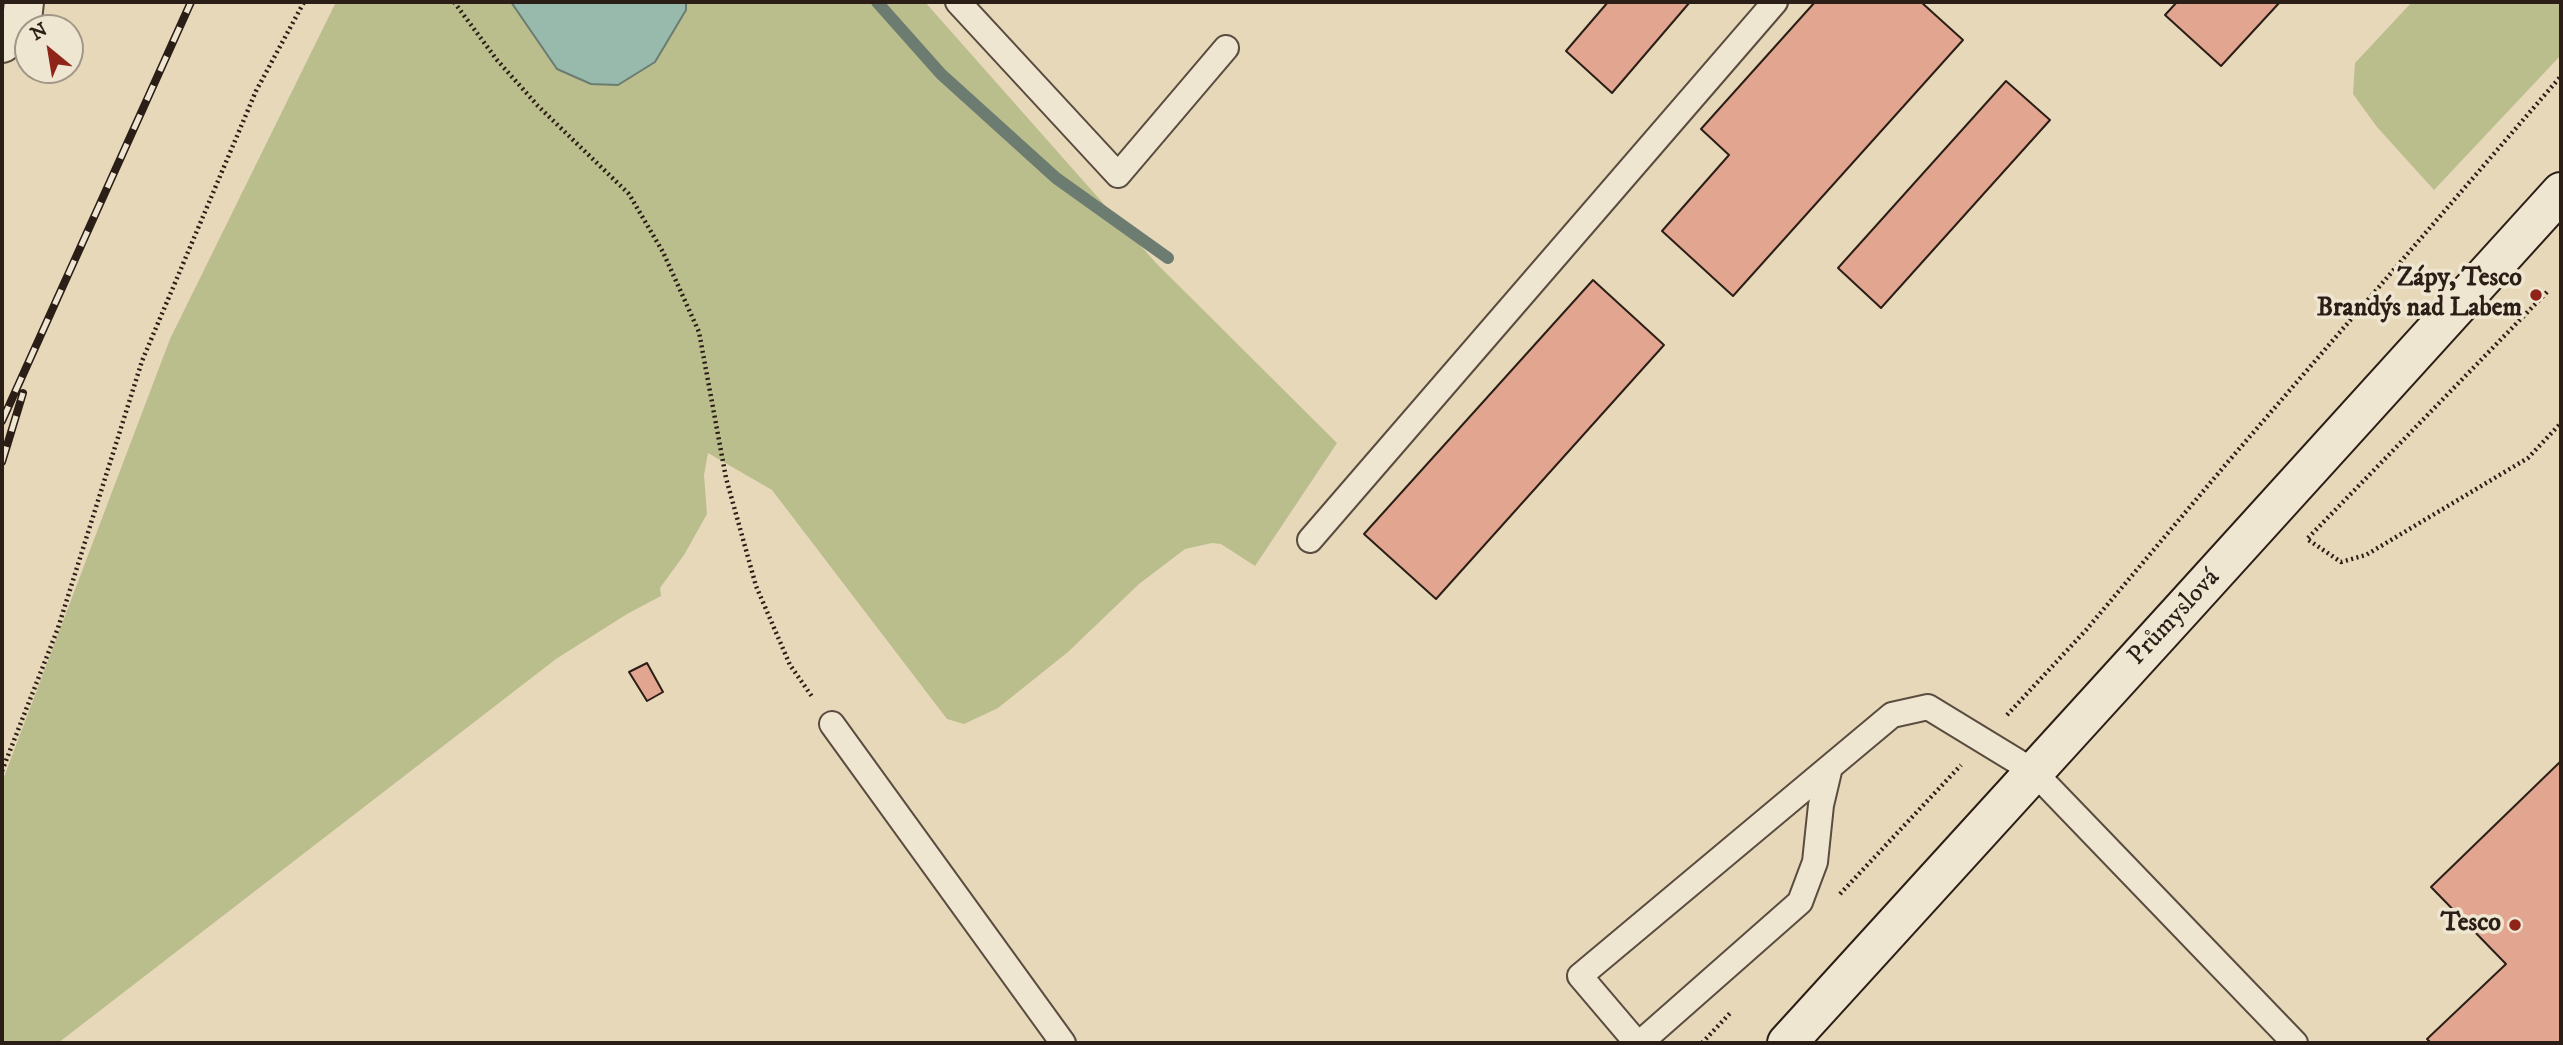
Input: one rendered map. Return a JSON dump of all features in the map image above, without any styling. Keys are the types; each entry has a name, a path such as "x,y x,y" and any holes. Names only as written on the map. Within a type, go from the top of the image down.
{"main road":[{"path":"2,43 22,20 24,2"},
{"name":"Průmyslová","path":"1787,1043 2033,771 2276,509 2561,192"}],"lane":[{"path":"958,2 1118,175 1226,48"},
{"path":"1310,540 1775,2"},
{"path":"1830,767 1821,805 1815,862 1800,902 1639,1043 1580,976 1892,715 1928,707 2033,771 2295,1043"},
{"path":"832,724 1063,1043"}],"path":[{"path":"2,771 58,628 142,361 256,91 304,2"},
{"path":"454,2 497,60 538,106 629,194 663,252 699,332 726,478 756,586 790,665 832,724"},
{"path":"1833,902 2086,630 2561,76"},
{"path":"2547,292 2307,539 2341,562 2366,555 2528,458 2561,423"},
{"path":"1702,1043 1740,1003"}],"green space":[{"path":"336,2 925,2 1156,263 1337,443 1255,566 1221,544 1212,543 1185,549 1139,584 1068,652 998,708 964,724 947,719 772,490 708,453 704,475 707,514 684,555 660,588 661,596 556,659 58,1043 2,1043 2,782 170,339"},
{"path":"2412,2 2561,2 2561,55 2434,190 2377,127 2353,94 2355,63"}],"shaded area":[{"path":"511,2 686,2 686,10 655,62 618,85 591,84 557,69"}],"building":[{"path":"1608,2 1690,2 1612,93 1566,51"},
{"path":"1815,2 1921,2 1963,40 1733,296 1662,231 1729,155 1701,129"},
{"path":"2177,2 2280,2 2221,66 2165,15"},
{"path":"2006,81 2050,120 1881,308 1838,268"},
{"path":"1593,280 1664,345 1436,599 1364,534"},
{"path":"647,663 663,692 647,701 629,672"},
{"name":"Tesco","path":"2561,761 2561,1043 2431,1043 2427,1039 2506,964 2431,887"}],"waterway":[{"path":"877,2 941,74 1056,178 1168,258"}],"railway":[{"path":"2,421 191,2"},
{"path":"2,462 23,393"}],"place":[{"name":"Zápy, Tesco Brandýs nad Labem","path":"2536,295"},
{"name":"Tesco","path":"2515,925"}]}
